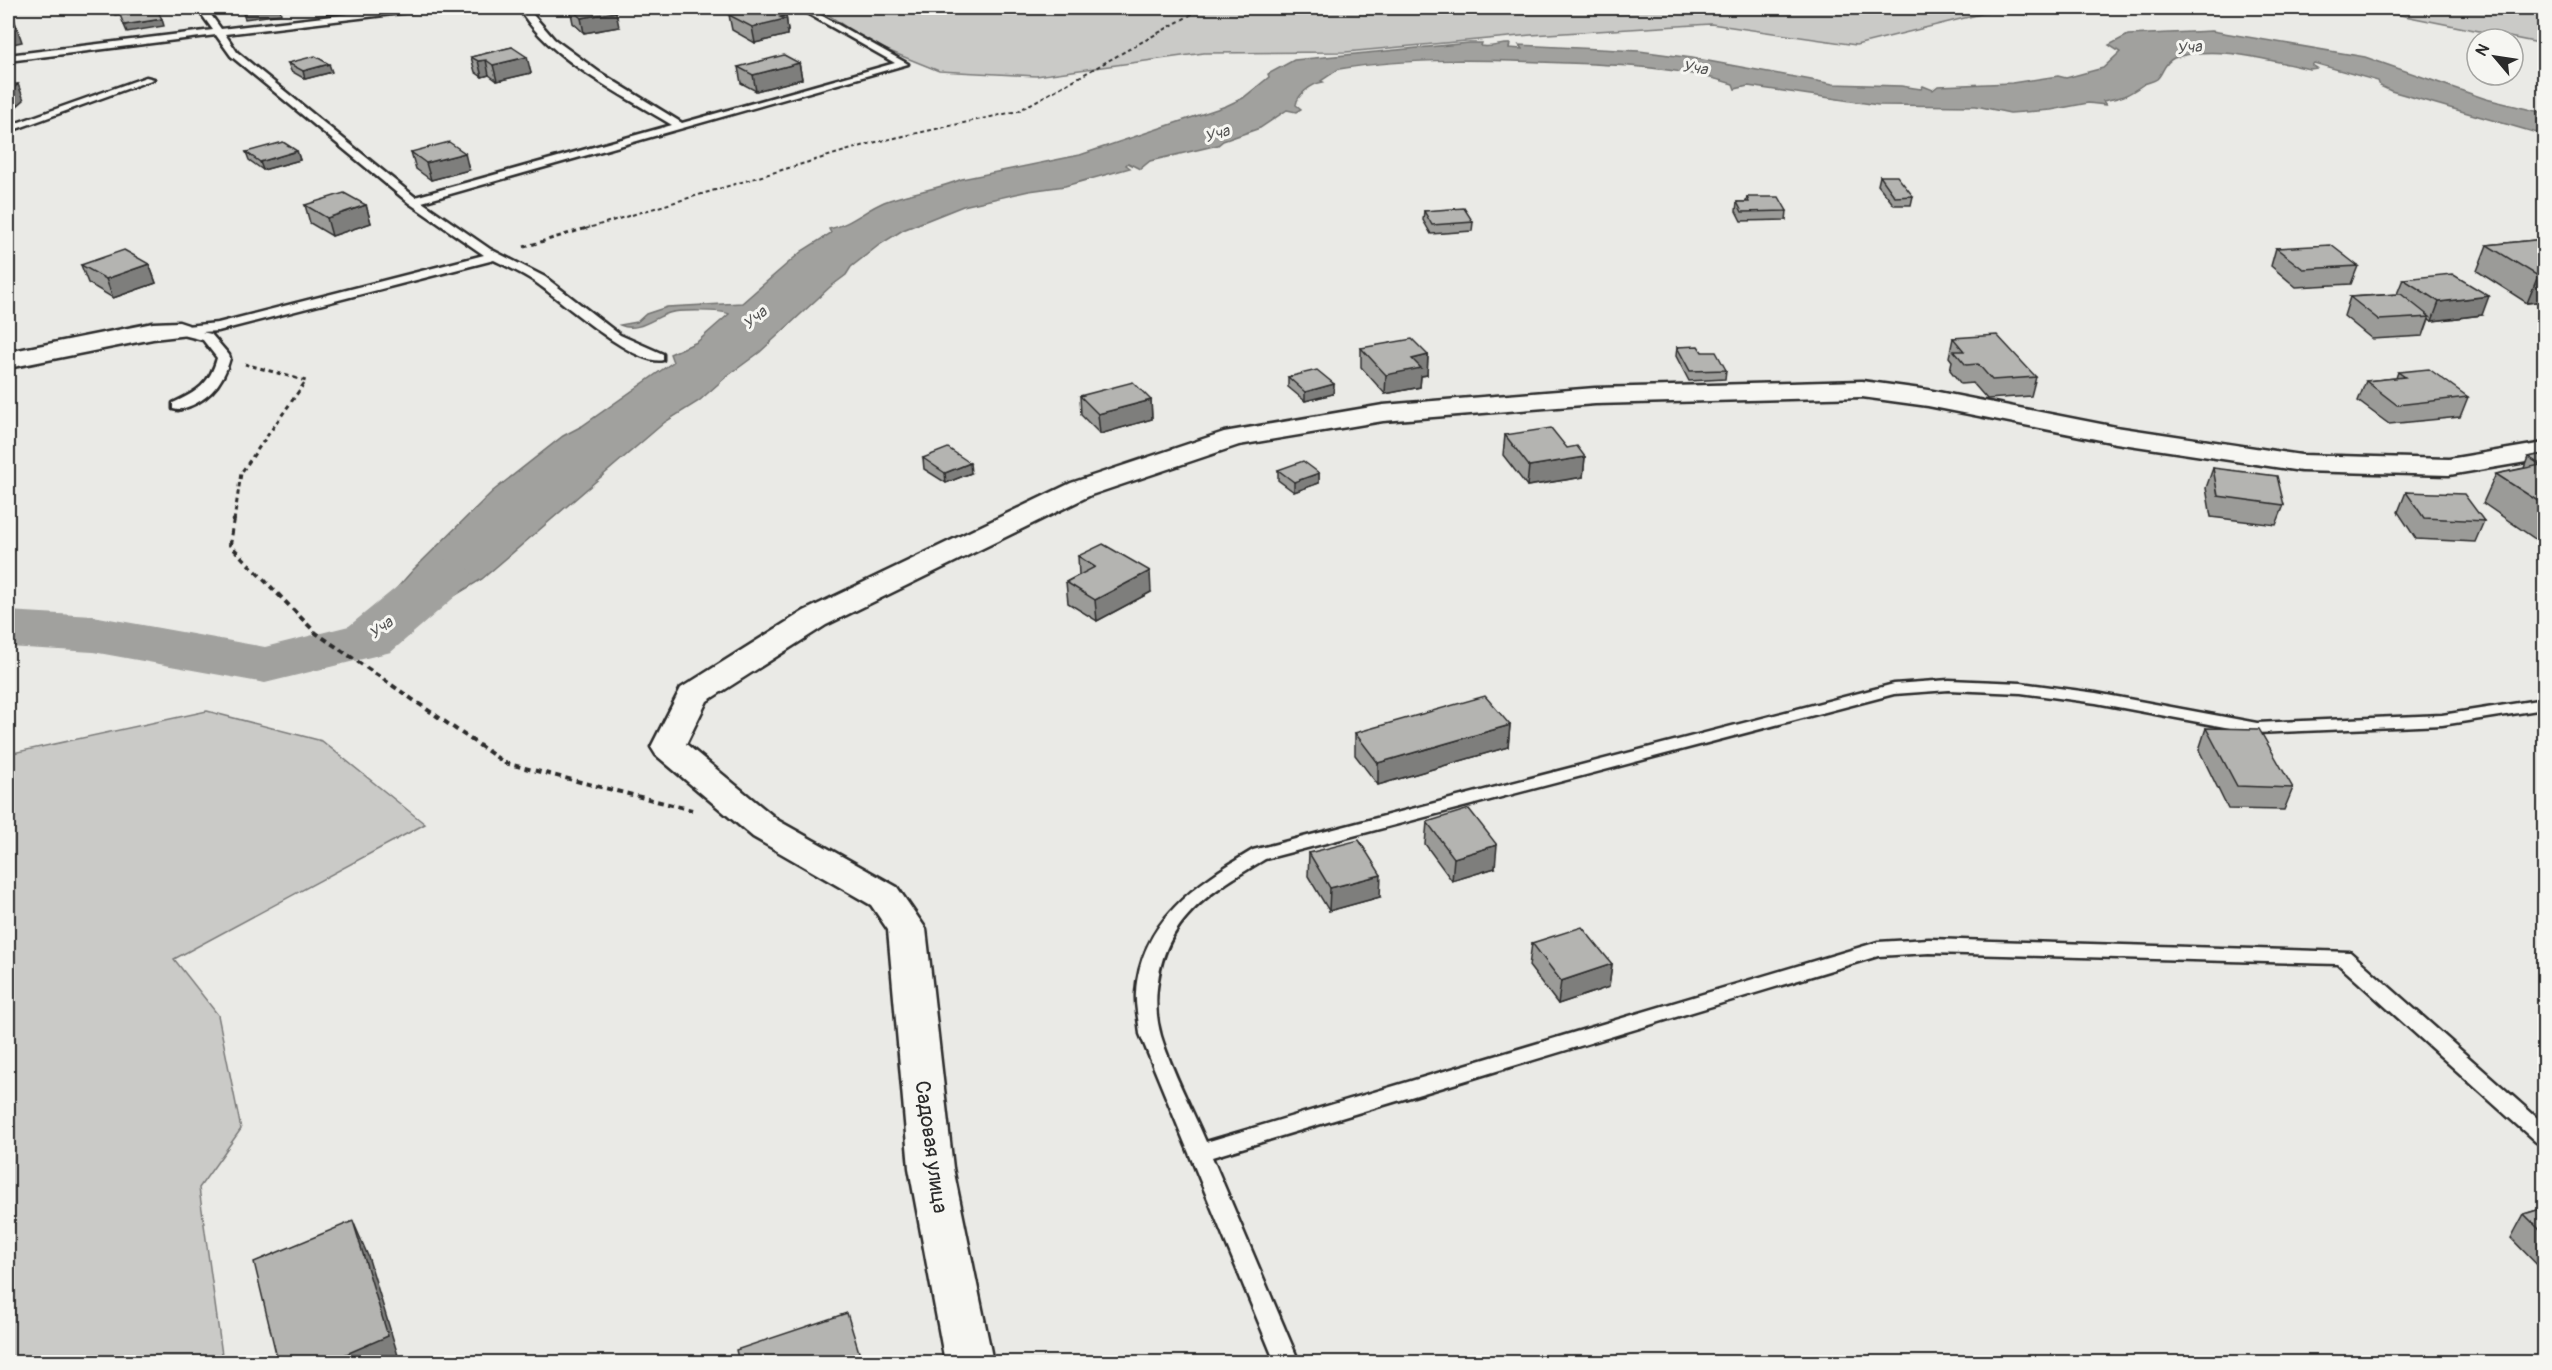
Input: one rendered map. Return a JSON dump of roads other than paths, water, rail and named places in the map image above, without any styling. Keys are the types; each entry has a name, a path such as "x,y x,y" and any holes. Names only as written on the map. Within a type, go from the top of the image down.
{"street":[{"path":"8,360 153,331 179,330"},
{"name":"Садовая улица","path":"969,1362 931,1168 907,929 884,896 766,829 668,747 693,695 815,618 1081,489 1234,438 1383,413 1595,396 1862,389 1928,398 2115,435 2301,463 2449,467 2544,450"}],"lane":[{"path":"202,8 234,54 413,201 494,256 541,280 616,338 658,357"},
{"path":"8,58 418,8"},
{"path":"522,8 551,40 596,74 682,127"},
{"path":"413,201 903,64 802,8"},
{"path":"8,129 149,79"},
{"path":"179,330 219,327 494,256"},
{"path":"178,406 201,395 219,378 224,358 207,337 179,330"},
{"path":"1287,1362 1150,1034 1146,993 1155,951 1172,917 1206,886 1259,854 1894,689 1949,685 2020,688 2096,698 2257,728 2442,720 2544,704"},
{"path":"1199,1152 1878,950 1929,946 2343,957 2544,1136"}],"water":[{"path":"2212,31 2365,57 2486,99 2544,113 2544,135 2391,91 2380,86 2378,81 2314,63 2312,65 2317,68 2310,69 2224,53 2190,54 2174,58 2168,62 2157,79 2125,96 2103,101 2106,105 2088,103 2051,110 2010,113 1976,106 1878,105 1748,86 1735,89 1733,84 1713,78 1671,70 1629,66 1452,60 1339,69 1321,81 1323,82 1305,90 1296,105 1301,109 1296,112 1287,110 1260,128 1223,141 1218,145 1150,161 1140,169 1128,163 1126,165 1130,168 1065,186 1029,191 963,206 903,230 851,267 846,275 760,352 726,377 699,401 665,422 482,579 391,635 366,623 413,570 493,491 563,436 582,426 673,362 670,354 697,342 729,314 709,311 674,312 639,326 620,325 637,322 646,314 667,307 742,303 802,251 831,233 829,229 844,224 877,205 962,179 1080,155 1226,106 1243,98 1269,77 1268,74 1294,60 1469,43 1482,43 1481,46 1510,44 1509,48 1522,49 1519,45 1639,51 1692,58 1833,84 1901,86 1921,89 1923,86 1933,90 1938,86 2012,83 2058,76 2066,78 2103,68 2120,52 2109,45 2128,35"}],"waterway":[{"name":"Уча","path":"8,629 93,634 265,665 370,639 445,576"}]}
